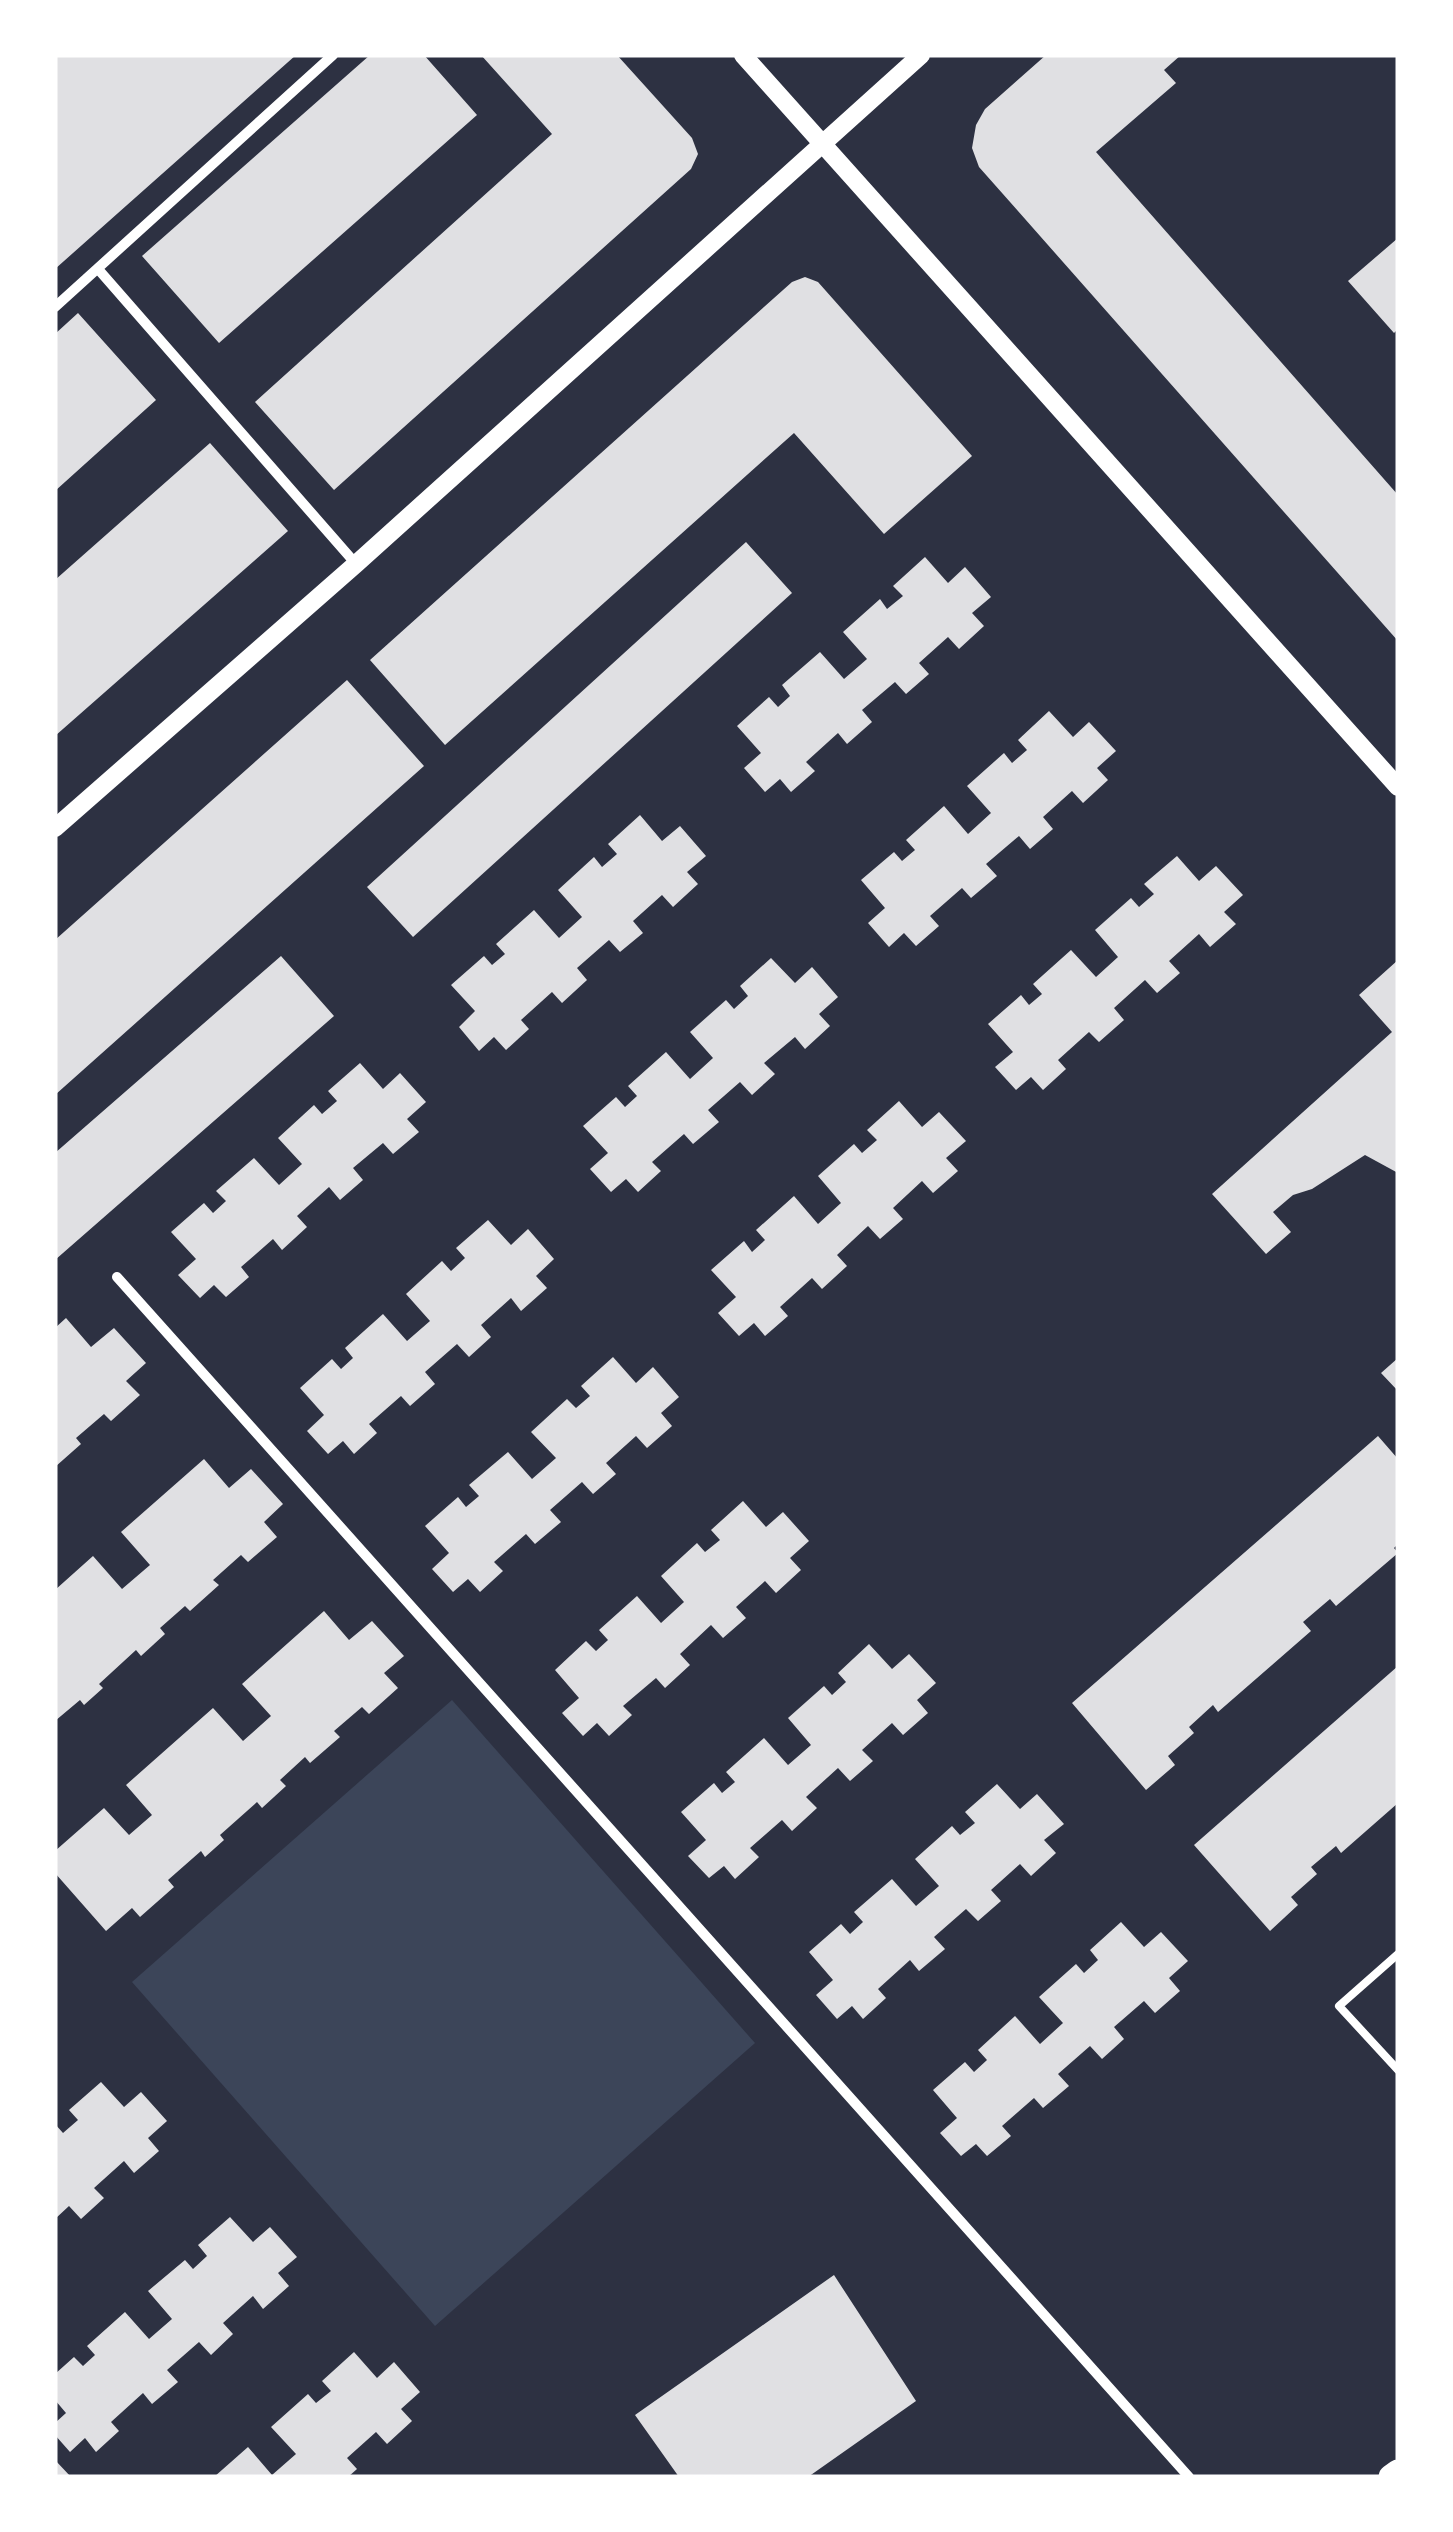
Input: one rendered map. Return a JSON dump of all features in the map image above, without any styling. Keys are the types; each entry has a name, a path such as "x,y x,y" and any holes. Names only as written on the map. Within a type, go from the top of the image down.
{"main road":[{"path":"1391,2477 1398,2472"}],"street":[{"path":"55,308 334,55"},
{"path":"743,55 1398,787"},
{"path":"55,828 356,564 922,55"},
{"path":"98,269 356,564"},
{"path":"117,1276 1188,2477"}],"lane":[{"path":"1398,1954 1340,2006 1398,2070"}],"shaded area":[{"path":"452,1700 755,2043 435,2326 132,1982"}],"building":[{"path":"55,55 296,55 55,269"},
{"path":"370,55 424,55 477,115 219,343 142,256"},
{"path":"481,55 617,55 692,138 698,154 691,169 334,490 255,402 552,134"},
{"path":"1046,55 1181,55 1164,70 1176,83 1096,152 1398,495 1398,641 979,167 972,148 976,125 985,109"},
{"path":"1398,238 1398,329 1394,333 1348,281"},
{"path":"805,277 818,282 972,456 884,534 794,433 445,745 370,660 792,282"},
{"path":"78,313 156,400 55,491 55,334"},
{"path":"210,443 288,531 55,736 55,580"},
{"path":"746,542 792,593 413,937 367,887"},
{"path":"925,557 948,583 965,567 991,597 972,613 984,626 959,649 948,637 919,663 929,674 906,694 895,682 862,710 872,722 847,744 838,733 806,762 815,771 791,792 780,779 765,792 744,768 761,753 737,726 769,697 778,707 790,696 782,685 820,652 844,679 867,659 843,632 880,599 887,609 903,596 893,586"},
{"path":"347,680 424,766 55,1095 55,940"},
{"path":"1049,711 1073,737 1089,722 1116,751 1097,768 1108,780 1083,803 1072,791 1043,817 1053,829 1030,849 1019,836 986,864 997,876 971,898 962,888 930,916 939,926 916,946 904,933 889,947 868,923 885,908 861,880 894,852 902,861 915,850 906,840 944,806 968,834 991,813 967,786 1004,753 1012,763 1027,750 1018,740"},
{"path":"640,815 662,841 680,826 706,856 687,872 698,884 673,907 662,895 633,921 643,933 620,952 609,940 577,968 587,980 562,1003 552,992 521,1020 529,1029 506,1050 494,1037 479,1051 459,1027 475,1011 451,985 484,956 492,965 505,954 496,944 534,910 559,938 582,917 558,890 594,857 602,867 617,854 608,844"},
{"path":"1177,856 1199,881 1216,866 1243,895 1224,912 1236,924 1210,947 1199,934 1169,961 1180,973 1157,993 1145,980 1114,1008 1124,1020 1099,1042 1089,1032 1058,1060 1066,1069 1043,1090 1031,1077 1016,1090 995,1067 1013,1052 988,1024 1021,995 1029,1005 1042,994 1033,984 1071,950 1096,977 1118,957 1095,930 1131,898 1139,907 1154,894 1144,884"},
{"path":"281,956 334,1016 55,1260 55,1153"},
{"path":"771,958 795,983 812,967 838,997 819,1014 830,1026 805,1049 795,1037 764,1063 775,1074 752,1095 740,1082 708,1110 719,1122 693,1144 684,1134 652,1162 661,1171 638,1192 626,1179 611,1192 590,1169 608,1153 583,1126 616,1097 625,1107 637,1096 628,1086 666,1052 690,1079 713,1058 690,1032 726,1000 734,1009 748,996 740,986"},
{"path":"1398,960 1398,1173 1365,1155 1312,1189 1293,1195 1273,1212 1291,1232 1266,1254 1212,1194 1392,1032 1359,995"},
{"path":"360,1063 383,1089 400,1073 426,1102 407,1119 419,1132 393,1154 383,1143 353,1168 363,1180 340,1200 329,1187 297,1216 307,1227 282,1250 273,1239 241,1267 249,1277 226,1297 214,1285 200,1298 178,1275 196,1259 171,1232 204,1203 213,1213 226,1201 216,1191 254,1158 279,1185 302,1164 278,1138 314,1105 322,1114 337,1101 328,1091"},
{"path":"899,1101 922,1127 939,1112 966,1141 946,1158 958,1171 933,1193 922,1181 893,1208 903,1219 880,1239 868,1226 837,1255 847,1266 822,1289 812,1278 780,1307 788,1316 765,1336 754,1323 739,1336 718,1313 736,1297 711,1270 744,1241 752,1252 765,1240 756,1230 794,1196 818,1224 841,1203 818,1176 854,1144 862,1153 877,1140 867,1130"},
{"path":"488,1220 511,1245 528,1229 554,1259 536,1276 547,1288 521,1311 511,1298 481,1325 491,1337 469,1357 457,1344 425,1372 435,1384 410,1406 401,1396 369,1424 377,1433 354,1454 343,1441 328,1454 307,1431 324,1415 300,1388 332,1359 341,1369 353,1358 345,1348 383,1314 407,1341 430,1321 406,1294 442,1261 451,1271 465,1258 456,1248"},
{"path":"66,1318 91,1347 114,1328 146,1363 126,1381 140,1395 111,1421 104,1414 76,1438 81,1444 55,1467 55,1328"},
{"path":"613,1357 636,1383 653,1367 679,1397 661,1413 672,1426 647,1448 636,1436 606,1463 616,1474 593,1494 582,1482 550,1510 561,1522 535,1544 526,1534 494,1562 503,1571 480,1592 468,1579 453,1592 432,1569 449,1553 425,1526 458,1497 466,1507 479,1496 469,1485 508,1452 532,1479 556,1458 531,1432 567,1399 576,1408 590,1396 581,1386"},
{"path":"1398,1358 1398,1391 1381,1373"},
{"path":"1378,1436 1398,1459 1398,1544 1394,1548 1398,1553 1336,1606 1330,1599 1303,1622 1311,1631 1218,1712 1213,1705 1189,1727 1194,1733 1168,1756 1175,1765 1146,1790 1072,1703"},
{"path":"204,1459 229,1488 251,1469 283,1504 264,1522 277,1537 248,1562 241,1555 213,1580 219,1585 190,1611 185,1606 160,1628 165,1634 141,1656 136,1650 99,1684 103,1688 84,1705 80,1700 55,1721 55,1590 93,1556 122,1589 150,1565 121,1532"},
{"path":"743,1501 766,1527 783,1512 809,1541 790,1558 801,1570 776,1593 765,1581 736,1607 746,1618 723,1638 711,1625 680,1654 690,1665 665,1688 656,1678 623,1706 632,1715 609,1736 597,1723 583,1736 562,1713 579,1698 555,1670 586,1641 596,1651 608,1640 599,1630 637,1596 661,1623 684,1602 661,1576 697,1543 705,1552 720,1540 711,1530"},
{"path":"324,1611 349,1640 372,1621 404,1656 384,1673 398,1688 369,1714 362,1707 334,1731 340,1737 310,1763 305,1757 280,1780 286,1786 262,1808 257,1802 220,1835 224,1840 205,1857 201,1851 168,1880 174,1887 140,1917 132,1908 106,1931 55,1873 55,1851 104,1808 129,1835 152,1815 126,1785 213,1708 243,1741 271,1716 242,1684"},
{"path":"869,1644 892,1669 909,1654 936,1683 917,1700 928,1713 903,1735 892,1723 862,1750 873,1761 850,1781 838,1768 806,1797 817,1808 792,1831 782,1820 750,1848 759,1857 735,1879 724,1866 709,1878 688,1856 706,1840 681,1812 714,1783 722,1793 735,1782 726,1772 764,1738 788,1765 811,1745 788,1718 824,1686 832,1695 846,1682 838,1673"},
{"path":"1398,1666 1398,1803 1341,1853 1336,1846 1311,1867 1317,1874 1291,1897 1298,1905 1270,1931 1194,1845"},
{"path":"997,1784 1020,1809 1037,1794 1064,1824 1044,1840 1056,1853 1031,1876 1020,1864 991,1890 1001,1901 978,1921 966,1909 934,1937 945,1949 919,1971 910,1960 878,1989 886,1998 863,2019 852,2006 837,2019 816,1995 833,1980 809,1952 841,1924 850,1934 863,1922 854,1912 892,1879 916,1906 939,1886 915,1859 952,1826 960,1835 975,1823 965,1812"},
{"path":"1121,1922 1144,1947 1161,1932 1188,1961 1169,1978 1180,1991 1155,2013 1144,2001 1114,2027 1124,2039 1102,2059 1090,2046 1058,2074 1069,2086 1043,2108 1034,2098 1002,2126 1011,2136 987,2156 976,2144 961,2156 940,2133 957,2118 933,2090 965,2062 974,2072 987,2060 978,2050 1015,2016 1040,2044 1063,2023 1039,1997 1076,1964 1084,1973 1098,1960 1090,1950"},
{"path":"101,2082 124,2107 141,2092 167,2121 148,2138 159,2151 134,2173 124,2161 94,2188 104,2198 81,2219 69,2206 55,2219 55,2124 63,2133 78,2120 69,2110"},
{"path":"230,2217 253,2242 270,2227 297,2257 278,2273 289,2286 263,2309 253,2296 223,2323 233,2334 211,2355 199,2342 167,2370 178,2382 152,2404 143,2393 111,2422 119,2431 96,2452 85,2438 70,2452 55,2435 55,2423 66,2413 55,2400 55,2374 74,2357 83,2366 95,2355 87,2346 125,2312 149,2339 172,2319 148,2291 185,2260 193,2269 207,2256 198,2245"},
{"path":"834,2275 916,2401 808,2477 679,2477 635,2415"},
{"path":"354,2352 377,2378 394,2362 420,2392 401,2409 412,2421 387,2444 376,2432 347,2458 357,2469 348,2477 214,2477 248,2447 272,2475 296,2454 271,2427 308,2394 316,2403 331,2391 322,2381"},
{"path":"55,2460 71,2477 55,2477"}]}
